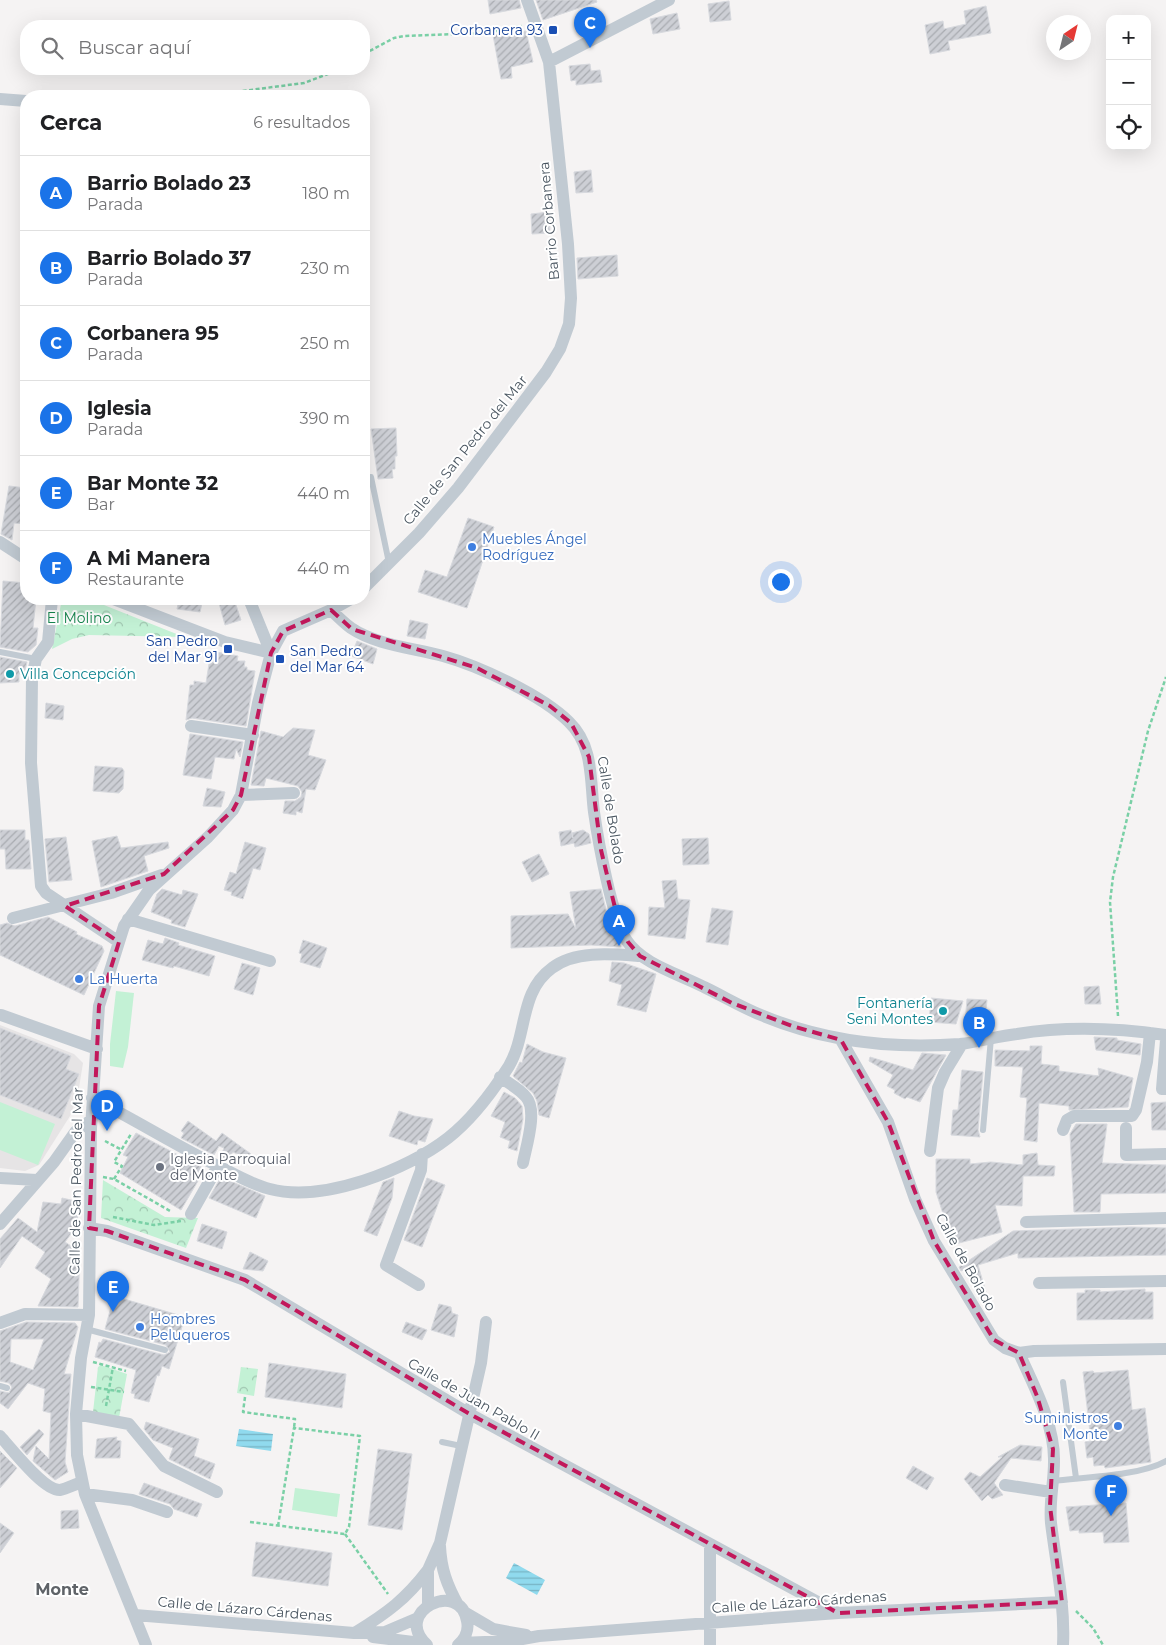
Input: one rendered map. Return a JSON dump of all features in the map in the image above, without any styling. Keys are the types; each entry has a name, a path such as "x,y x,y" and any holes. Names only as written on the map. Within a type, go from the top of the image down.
{"street":[{"name":"Barrio Corbanera","path":"527,0 550,62 568,244 571,298 569,324 565,337 546,372"},
{"path":"550,62 669,0"},
{"path":"0,99 20,101"},
{"name":"Calle de San Pedro del Mar","path":"370,582 419,533 458,488 546,372"},
{"path":"0,542 20,555"},
{"path":"51,605 48,642 36,659 32,678 31,763 41,886 46,893 119,942"},
{"path":"129,605 225,642 272,653"},
{"path":"252,605 272,653"},
{"name":"Calle de San Pedro del Mar","path":"146,1645 83,1488 77,1455 76,1414 78,1385 89,1315 89,1174 92,1098 99,1006 128,920 149,890 164,874 208,836 233,810 241,795 258,703 272,653 284,631 340,605"},
{"name":"Calle de Bolado","path":"331,610 352,629 370,636 445,656 477,668 550,706 571,723 589,757 594,811 616,916 626,940 640,956"},
{"path":"191,726 253,735"},
{"path":"241,795 294,793"},
{"name":"Calle de San Pedro del Mar","path":"13,918 65,906 164,874"},
{"path":"128,920 270,961"},
{"name":"Calle de Bolado","path":"92,1098 218,1166 271,1190 295,1192 327,1190 354,1183 400,1167 448,1138 461,1127 500,1077 516,1050 526,1004 542,976 554,966 567,960 602,954 640,956 764,1016 841,1040 926,1045 962,1044 991,1038 1067,1029 1119,1030 1166,1035"},
{"path":"1,1015 97,1049"},
{"path":"1063,1130 1067,1120 1074,1116 1132,1116 1136,1110 1147,1062 1150,1033"},
{"name":"Calle de Bolado","path":"841,1040 888,1122 916,1199 934,1241 994,1340 1004,1348 1019,1353"},
{"path":"1166,1040 1162,1089 1166,1089"},
{"path":"930,1151 938,1088 945,1072 962,1044"},
{"path":"500,1077 526,1096 529,1102 531,1112 530,1127 523,1163"},
{"path":"0,1224 54,1162 76,1131 91,1126"},
{"path":"1126,1128 1126,1155 1166,1154"},
{"path":"419,1286 386,1265 421,1170 422,1154"},
{"path":"191,1214 218,1166"},
{"path":"0,1178 37,1180"},
{"path":"1026,1222 1166,1218"},
{"name":"Calle de Juan Pablo II","path":"89,1228 107,1231 245,1280 468,1414 838,1613"},
{"path":"1039,1283 1166,1281"},
{"path":"0,1322 24,1314 89,1315"},
{"path":"354,1633 396,1606 410,1593 428,1570 440,1543 481,1363 486,1322"},
{"path":"1063,1645 1062,1602 1050,1506 1054,1462 1050,1435 1037,1396 1019,1353 1166,1348"},
{"path":"76,1414 129,1424 164,1466 217,1492"},
{"path":"0,1436 42,1482 52,1489 83,1488 132,1500 168,1512"},
{"path":"1005,1485 1051,1486"},
{"path":"440,1543 441,1566 447,1585 461,1608 468,1628 459,1644"},
{"path":"710,1544 710,1645"},
{"path":"428,1570 428,1605"},
{"path":"425,1643 419,1633 418,1618 428,1605 442,1600 461,1608"},
{"name":"Calle de Lázaro Cárdenas","path":"459,1644 838,1613 1062,1602"},
{"name":"Calle de Lázaro Cárdenas","path":"461,1608 493,1629 539,1636"},
{"name":"Calle de Lázaro Cárdenas","path":"134,1615 354,1633 398,1641 425,1643"},
{"name":"Calle de Lázaro Cárdenas","path":"354,1633 385,1632 418,1618"}],"lane":[{"path":"371,477 389,563"},
{"path":"0,652 36,659"},
{"path":"983,1130 991,1038"},
{"path":"86,1329 165,1350"},
{"path":"1063,1382 1076,1478"},
{"path":"0,1386 7,1388"},
{"path":"442,1442 461,1446"},
{"path":"1051,1486 1076,1478 1156,1467 1166,1461"}],"path":[{"path":"370,51 394,38 404,36 485,33 536,24"},
{"path":"250,90 304,83 325,75"},
{"path":"1119,1030 1111,935 1110,902 1112,885 1119,846 1148,731 1166,677"},
{"path":"114,1179 122,1166 114,1162 139,1122"},
{"path":"91,1126 122,1150"},
{"path":"89,1174 114,1179 172,1212"},
{"path":"89,1212 154,1225 187,1220 191,1214"},
{"path":"81,1358 126,1371"},
{"path":"104,1418 113,1367"},
{"path":"78,1385 124,1392"},
{"path":"245,1397 242,1412 295,1419 278,1526"},
{"path":"294,1428 360,1436 349,1526 345,1534"},
{"path":"250,1522 345,1534 396,1606"},
{"path":"1062,1602 1081,1614 1103,1645"}],"highlighted area":[{"path":"331,610 352,629 477,668 550,706 571,723 589,757 601,850 617,916 628,942 640,956 732,1003 792,1026 841,1040 888,1122 934,1241 994,1340 1019,1353 1037,1396 1053,1449 1050,1506 1062,1602 838,1613 468,1413 245,1280 107,1231 89,1228 99,1006 119,942 65,906 164,874 233,810 241,795 271,653 283,631"}],"shaded area":[{"path":"0,1025 74,1054 83,1063 78,1094 70,1116 39,1165 25,1171 0,1168"}],"green space":[{"name":"El Molino","path":"61,605 104,605 184,637 89,635 72,639 52,649"},
{"path":"116,991 134,993 128,1047 123,1068 110,1066 110,1044"},
{"path":"0,1102 55,1124 38,1165 0,1150"},
{"path":"103,1180 165,1217 198,1218 186,1248 101,1218"},
{"path":"101,1365 127,1374 119,1418 93,1412 98,1367"},
{"path":"241,1367 258,1369 254,1396 237,1393"},
{"path":"295,1488 340,1494 337,1517 292,1510"}],"water":[{"path":"239,1429 273,1434 271,1451 236,1446"},
{"path":"514,1563 545,1580 537,1595 506,1578"}],"building":[{"path":"488,0 519,0 521,8 490,14"},
{"path":"536,0 596,0 597,2 543,20"},
{"path":"729,1 731,20 710,22 708,4"},
{"path":"986,6 991,33 948,41 950,50 930,54 925,25 943,21 944,29 966,24 964,11"},
{"path":"677,13 680,29 653,34 650,19"},
{"path":"526,31 533,62 511,67 512,78 501,79 493,35"},
{"path":"590,64 591,71 600,70 602,82 576,85 576,80 571,81 569,66"},
{"path":"591,170 593,192 576,193 574,172"},
{"path":"549,212 550,233 532,234 531,214"},
{"path":"617,255 618,276 578,279 577,258"},
{"path":"396,428 397,456 395,456 395,469 392,469 393,478 378,479 371,429"},
{"path":"9,486 20,487 20,524 14,523 12,540 1,534"},
{"name":"Muebles Ángel Rodríguez","path":"468,518 494,527 467,608 418,592 425,570 447,577"},
{"path":"3,581 20,582 20,605 35,605 33,628 38,628 36,645 28,652 0,647"},
{"path":"178,605 202,605 200,612 177,609"},
{"path":"220,605 236,605 241,620 225,625"},
{"path":"410,620 428,624 425,639 407,636"},
{"path":"357,641 377,649 373,664 351,656"},
{"path":"211,651 238,656 237,661 245,661 244,667 247,667 247,670 255,671 246,726 192,718 186,720 190,685 194,685 194,681 206,683"},
{"name":"Villa Concepción","path":"0,657 27,662 24,674 19,674 19,682 0,683"},
{"path":"46,703 64,706 63,720 45,718"},
{"path":"293,728 315,730 308,755 326,760 315,790 306,789 302,813 296,811 296,815 283,813 285,801 295,801 301,797 302,792 298,786 266,778 264,786 251,785 261,731 283,737"},
{"path":"190,734 243,742 240,757 236,749 234,759 215,757 211,779 183,775"},
{"path":"95,766 122,768 124,771 123,789 119,793 93,791"},
{"path":"207,788 225,792 221,807 203,806"},
{"path":"0,830 25,830 25,840 29,840 31,869 6,869 5,849 0,849"},
{"path":"571,830 573,838 572,833 583,830 589,834 591,843 575,847 574,843 561,846 559,832"},
{"path":"117,836 121,848 168,842 169,848 144,856 148,871 101,887 92,841"},
{"path":"66,837 72,880 49,882 45,839"},
{"path":"708,838 709,864 683,865 682,839"},
{"path":"245,842 266,848 260,870 253,868 243,899 231,895 232,892 224,890 230,872 236,874"},
{"path":"539,854 549,874 532,882 522,862"},
{"path":"676,880 678,899 690,900 685,939 648,935 649,907 665,908 662,881"},
{"path":"162,889 182,895 183,890 198,894 185,927 171,923 172,920 151,912 157,894"},
{"path":"601,889 608,918 621,947 591,945 511,948 511,916 568,914 576,929 570,892"},
{"path":"712,908 733,911 728,945 706,942"},
{"path":"48,917 77,932 76,934 102,946 104,951 84,995 0,955 0,925 7,923 15,926"},
{"path":"165,938 179,943 178,945 215,956 209,976 174,966 173,968 142,960 148,940 163,944"},
{"path":"303,940 327,948 320,968 300,962 302,954 299,953"},
{"path":"612,962 624,963 656,974 646,1012 617,1005 622,985 609,981"},
{"path":"242,963 260,968 253,995 234,989"},
{"path":"1099,986 1101,1004 1085,1004 1084,987"},
{"name":"Fontanería Seni Montes","path":"931,998 963,1001 956,1024 929,1022"},
{"path":"967,999 987,1000 986,1010 990,1010 988,1026 965,1024"},
{"path":"0,1028 71,1056 66,1069 79,1074 61,1119 0,1095"},
{"path":"1094,1037 1117,1038 1117,1040 1141,1044 1140,1055 1096,1050"},
{"path":"527,1044 543,1052 566,1058 549,1118 539,1115 537,1101 533,1093 513,1076 520,1062 522,1063"},
{"path":"1030,1046 1042,1046 1041,1064 1059,1066 1059,1071 1099,1076 1098,1068 1133,1078 1128,1107 1069,1110 1069,1106 1039,1103 1037,1142 1024,1140 1027,1098 1020,1097 1023,1067 995,1066 995,1050 1030,1051"},
{"path":"922,1053 946,1055 920,1102 907,1097 905,1099 894,1093 895,1090 887,1086 893,1075 869,1061 870,1057 913,1070"},
{"path":"962,1070 983,1072 978,1130 980,1137 951,1135 953,1110 958,1110"},
{"path":"504,1092 515,1098 522,1106 523,1119 517,1151 508,1148 510,1141 500,1137 505,1122 491,1116"},
{"path":"1166,1102 1166,1130 1152,1130 1151,1103"},
{"path":"399,1111 433,1119 425,1142 418,1140 417,1145 389,1136"},
{"path":"188,1121 216,1141 222,1133 251,1154 248,1159 233,1152 226,1161 220,1158 224,1148 219,1146 214,1155 181,1138 184,1133 181,1131"},
{"path":"1076,1124 1107,1124 1102,1163 1166,1165 1166,1193 1101,1194 1100,1212 1074,1212 1070,1134"},
{"name":"Iglesia Parroquial de Monte","path":"136,1133 205,1169 181,1210 120,1173 128,1157 123,1155"},
{"path":"1037,1153 1038,1165 1055,1166 1054,1176 1023,1176 1022,1206 995,1205 1002,1232 955,1244 936,1192 936,1159 970,1159 970,1164 991,1162 1023,1165 1023,1155"},
{"path":"221,1177 265,1196 256,1218 209,1198"},
{"path":"394,1178 392,1198 377,1236 364,1231 383,1182"},
{"path":"427,1178 445,1185 422,1247 404,1240"},
{"path":"62,1198 80,1202 76,1227 65,1242 80,1252 78,1307 38,1306 51,1279 35,1268 45,1252 22,1236 0,1268 0,1239 18,1218 37,1232 43,1202 61,1204"},
{"path":"202,1224 227,1232 222,1249 197,1241"},
{"path":"1131,1227 1166,1228 1166,1255 1018,1258 1018,1253 978,1265 986,1292 981,1294 967,1269 961,1271 959,1267 1013,1231"},
{"path":"250,1252 268,1261 263,1271 243,1269"},
{"path":"1145,1289 1145,1292 1153,1292 1153,1319 1077,1320 1077,1293 1085,1293 1085,1290 1100,1290 1100,1292"},
{"path":"114,1296 185,1317 169,1369 162,1366 159,1376 157,1375 149,1402 134,1398 135,1394 131,1393 136,1370 95,1357 99,1342 101,1343 103,1339 164,1355 170,1352 166,1345 105,1329"},
{"path":"439,1304 451,1307 452,1313 458,1315 454,1337 431,1330"},
{"path":"26,1322 75,1323 78,1327 64,1374 71,1374 65,1462 68,1472 55,1480 33,1461 36,1446 49,1459 51,1413 43,1411 45,1389 28,1383 8,1409 0,1403 0,1391 9,1393 12,1387 9,1383 0,1381 0,1331","holes":["11,1339 44,1339 33,1370 10,1362"]},
{"path":"406,1322 427,1330 422,1340 402,1332"},
{"path":"269,1363 346,1374 342,1408 265,1397"},
{"name":"Suministros Monte","path":"1128,1370 1132,1410 1145,1408 1151,1462 1105,1468 1104,1465 1094,1466 1093,1457 1087,1458 1085,1442 1091,1441 1083,1372"},
{"path":"146,1422 199,1439 194,1456 215,1464 210,1479 169,1459 173,1448 153,1440 144,1429"},
{"path":"39,1429 44,1434 27,1455 20,1447"},
{"path":"117,1437 116,1440 121,1441 120,1458 95,1458 97,1439"},
{"path":"1020,1445 1042,1447 1041,1461 1011,1458 994,1483 1003,1495 992,1499 988,1495 982,1501 964,1479 970,1472 980,1477 1002,1457 998,1457"},
{"path":"378,1449 412,1454 402,1530 368,1525"},
{"path":"0,1451 17,1468 0,1488"},
{"path":"913,1466 934,1478 927,1490 906,1478"},
{"path":"144,1483 202,1504 197,1517 174,1509 170,1504 139,1494"},
{"path":"1126,1503 1129,1542 1104,1543 1103,1532 1079,1533 1079,1530 1070,1531 1066,1507"},
{"path":"78,1510 79,1528 61,1529 61,1511"},
{"path":"0,1523 14,1533 0,1553"},
{"path":"256,1542 332,1553 328,1586 252,1576"}],"place":[{"name":"Corbanera 93","path":"553,30"},
{"name":"Corbanera 95","path":"590,48"},
{"name":"Muebles Ángel Rodríguez","path":"472,547"},
{"name":"San Pedro del Mar 91","path":"228,649"},
{"name":"San Pedro del Mar 64","path":"280,659"},
{"name":"Villa Concepción","path":"10,674"},
{"name":"Barrio Bolado 23","path":"619,946"},
{"name":"La Huerta","path":"79,979"},
{"name":"Fontanería Seni Montes","path":"943,1011"},
{"name":"Barrio Bolado 37","path":"979,1048"},
{"name":"Iglesia","path":"107,1131"},
{"name":"Iglesia Parroquial de Monte","path":"160,1167"},
{"name":"Bar Monte 32","path":"113,1312"},
{"name":"Hombres Peluqueros","path":"140,1327"},
{"name":"Suministros Monte","path":"1118,1426"},
{"name":"A Mi Manera","path":"1111,1516"}],"district":[{"name":"Monte","path":"62,1589"}]}
